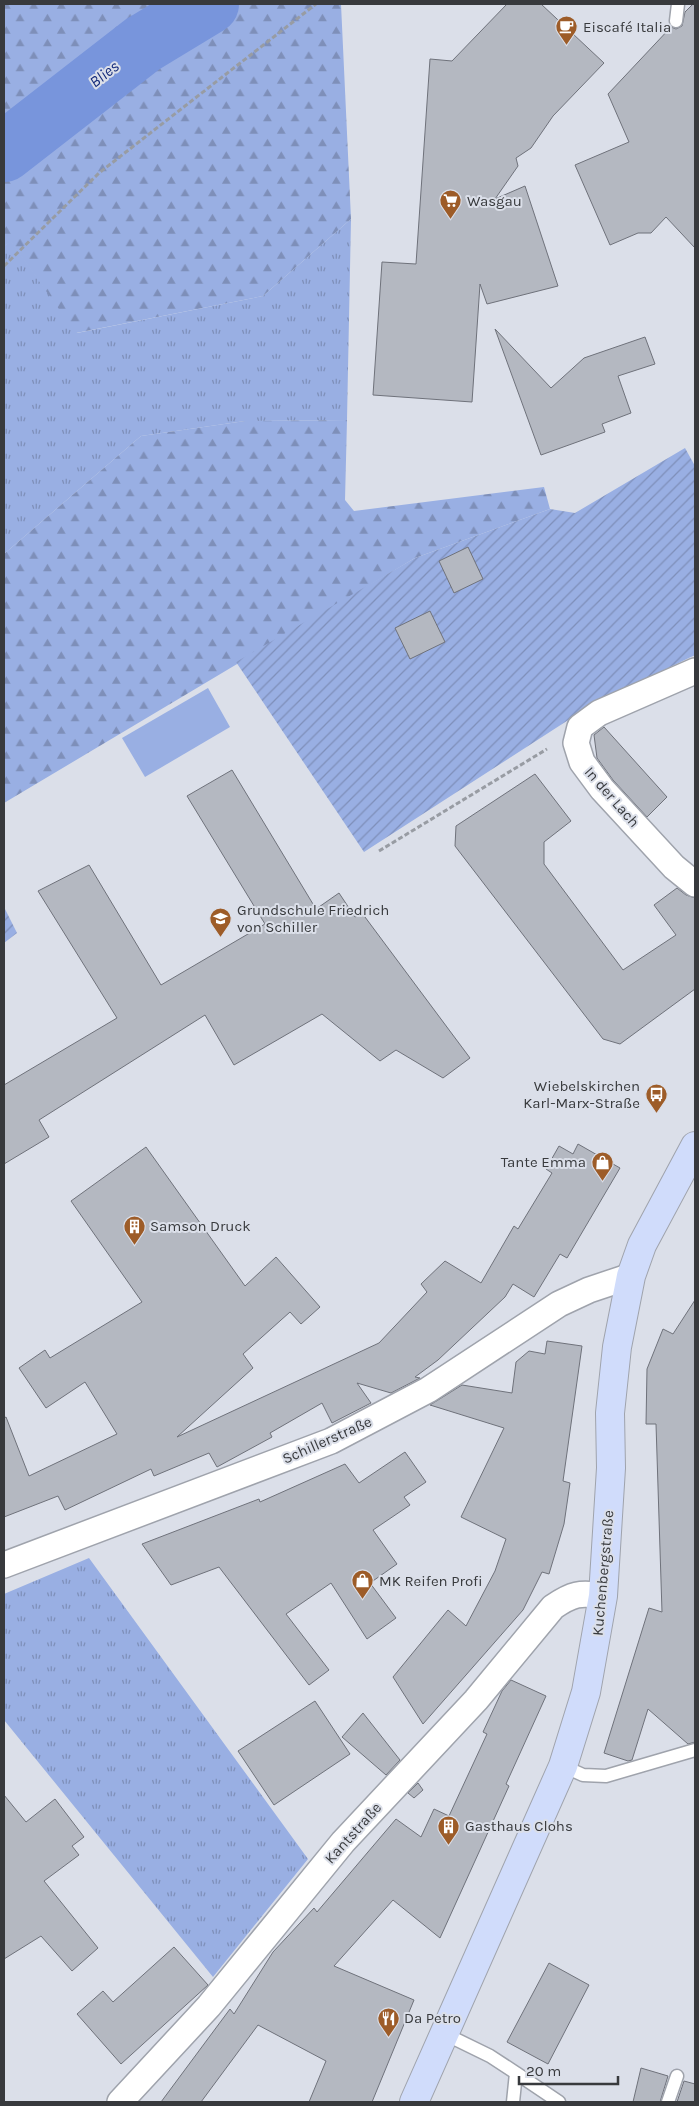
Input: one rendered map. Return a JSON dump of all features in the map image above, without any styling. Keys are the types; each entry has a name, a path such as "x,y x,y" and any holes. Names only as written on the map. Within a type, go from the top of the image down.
{"main road":[{"name":"Kuchenbergstraße","path":"414,2102 563,1766 586,1692 603,1596 611,1468 610,1412 617,1347 631,1276 642,1245 695,1146"}],"street":[{"path":"576,743 580,727 599,713 695,671"},
{"name":"In der Lach","path":"576,743 582,762 602,789 674,867 695,884"},
{"name":"Schillerstraße","path":"4,1565 331,1441 428,1390 559,1304 589,1290 631,1276"},
{"name":"Kantstraße","path":"120,2102 209,2006 343,1842 476,1700 552,1607 567,1597 583,1592 603,1596"}],"lane":[{"path":"676,21 678,4"},
{"path":"563,1766 583,1775 606,1776 695,1750"},
{"path":"443,2033 490,2056 559,2102"},
{"path":"513,2102 516,2073"},
{"path":"668,2102 676,2076"}],"path":[{"path":"4,266 99,173 316,4"},
{"path":"379,851 555,745 576,743"}],"green space":[{"path":"4,4 341,4 351,219 263,296 76,333 11,242 4,246"},
{"path":"351,219 347,420 245,421 141,436 4,554 4,246 11,241 77,333 263,296"},
{"path":"347,420 345,500 354,511 544,487 550,509 415,558 4,803 4,554 141,436 245,421"},
{"path":"685,448 695,466 695,655 590,706 364,852 236,662 415,558 550,509 575,513"},
{"path":"208,688 230,727 145,777 122,738"},
{"path":"4,907 17,933 4,943"},
{"path":"89,1558 308,1859 213,1977 4,1720 4,1594"}],"building":[{"name":"Wasgau","path":"507,4 541,4 604,63 553,116 531,148 516,158 518,166 495,199 525,186 558,286 487,304 480,284 472,402 373,395 382,262 416,264 430,59 452,61"},
{"path":"695,4 695,248 666,217 651,233 638,233 610,245 575,165 629,142 608,94 671,27 676,29 682,26 685,12"},
{"path":"495,329 551,388 584,358 645,337 655,364 618,376 631,413 602,424 605,432 541,455"},
{"path":"468,547 483,579 454,593 439,561"},
{"path":"430,611 445,642 410,659 395,628"},
{"path":"604,727 667,797 647,817 613,780 597,758 594,735"},
{"path":"232,770 316,909 339,893 355,917 362,913 470,1058 443,1078 396,1050 380,1061 322,1014 234,1065 205,1015 39,1120 49,1137 4,1164 4,1085 117,1018 38,891 89,865 161,985 265,924 187,796"},
{"path":"535,774 571,821 544,842 544,864 623,970 676,935 654,905 677,888 686,895 695,898 695,989 620,1044 603,1039 455,846 456,826"},
{"path":"578,1144 620,1168 567,1258 560,1254 534,1297 513,1284 505,1297 438,1360 415,1377 420,1378 391,1393 357,1383 371,1403 332,1423 322,1403 270,1433 272,1437 217,1467 209,1453 154,1476 151,1469 65,1510 58,1496 4,1517 4,1418 6,1417 29,1476 117,1434 85,1382 46,1408 19,1368 45,1350 50,1358 142,1302 71,1201 146,1147 245,1286 276,1257 320,1307 301,1324 290,1312 243,1354 253,1368 177,1437 379,1343 427,1292 421,1284 445,1261 481,1283 514,1226 518,1229 552,1173 546,1169 559,1146 573,1154"},
{"path":"695,1300 695,1742 688,1744 648,1709 632,1760 628,1761 604,1753 649,1608 662,1612 656,1424 646,1424 647,1369 663,1329 673,1334"},
{"path":"547,1341 582,1346 563,1481 570,1483 564,1524 549,1574 542,1572 523,1610 423,1724 393,1677 448,1610 466,1626 495,1571 506,1539 461,1517 504,1428 430,1405 462,1385 512,1393 516,1362 529,1351 545,1354"},
{"path":"405,1452 426,1482 404,1497 410,1505 373,1530 397,1564 370,1583 396,1618 367,1639 331,1583 286,1614 329,1670 309,1685 219,1567 171,1585 142,1544 259,1499 260,1502 345,1464 359,1483"},
{"path":"511,1680 546,1696 506,1784 509,1786 440,1938 393,1900 334,1966 414,2000 372,2102 309,2102 326,2061 258,2025 201,2102 161,2102 230,2009 234,2014 273,1952 314,1908 317,1912 396,1819 421,1837 434,1809 449,1816 487,1734 483,1732 502,1691"},
{"path":"315,1701 350,1754 274,1805 238,1751"},
{"path":"363,1713 400,1760 386,1775 342,1737"},
{"path":"418,1783 423,1790 414,1798 408,1793"},
{"path":"4,1795 26,1822 55,1799 84,1837 72,1846 79,1855 44,1881 98,1948 72,1971 41,1936 4,1959"},
{"path":"174,1947 208,1985 121,2064 77,2014 103,1991 113,2002"},
{"path":"549,1963 589,1985 548,2064 507,2042"},
{"path":"641,2068 668,2076 660,2102 633,2102"},
{"path":"684,2081 695,2084 695,2102 677,2102"}],"waterway":[{"name":"Blies","path":"4,152 143,44 209,4"}],"place":[{"name":"Eiscafé Italia","path":"567,46"},
{"name":"Wasgau","path":"451,220"},
{"name":"Grundschule Friedrich von Schiller","path":"221,938"},
{"name":"Wiebelskirchen Karl-Marx-Straße","path":"656,1114"},
{"name":"Tante Emma","path":"602,1181"},
{"name":"Samson Druck","path":"134,1245"},
{"name":"MK Reifen Profi","path":"363,1600"},
{"name":"Gasthaus Clohs","path":"449,1845"},
{"name":"Da Petro","path":"388,2037"}]}
